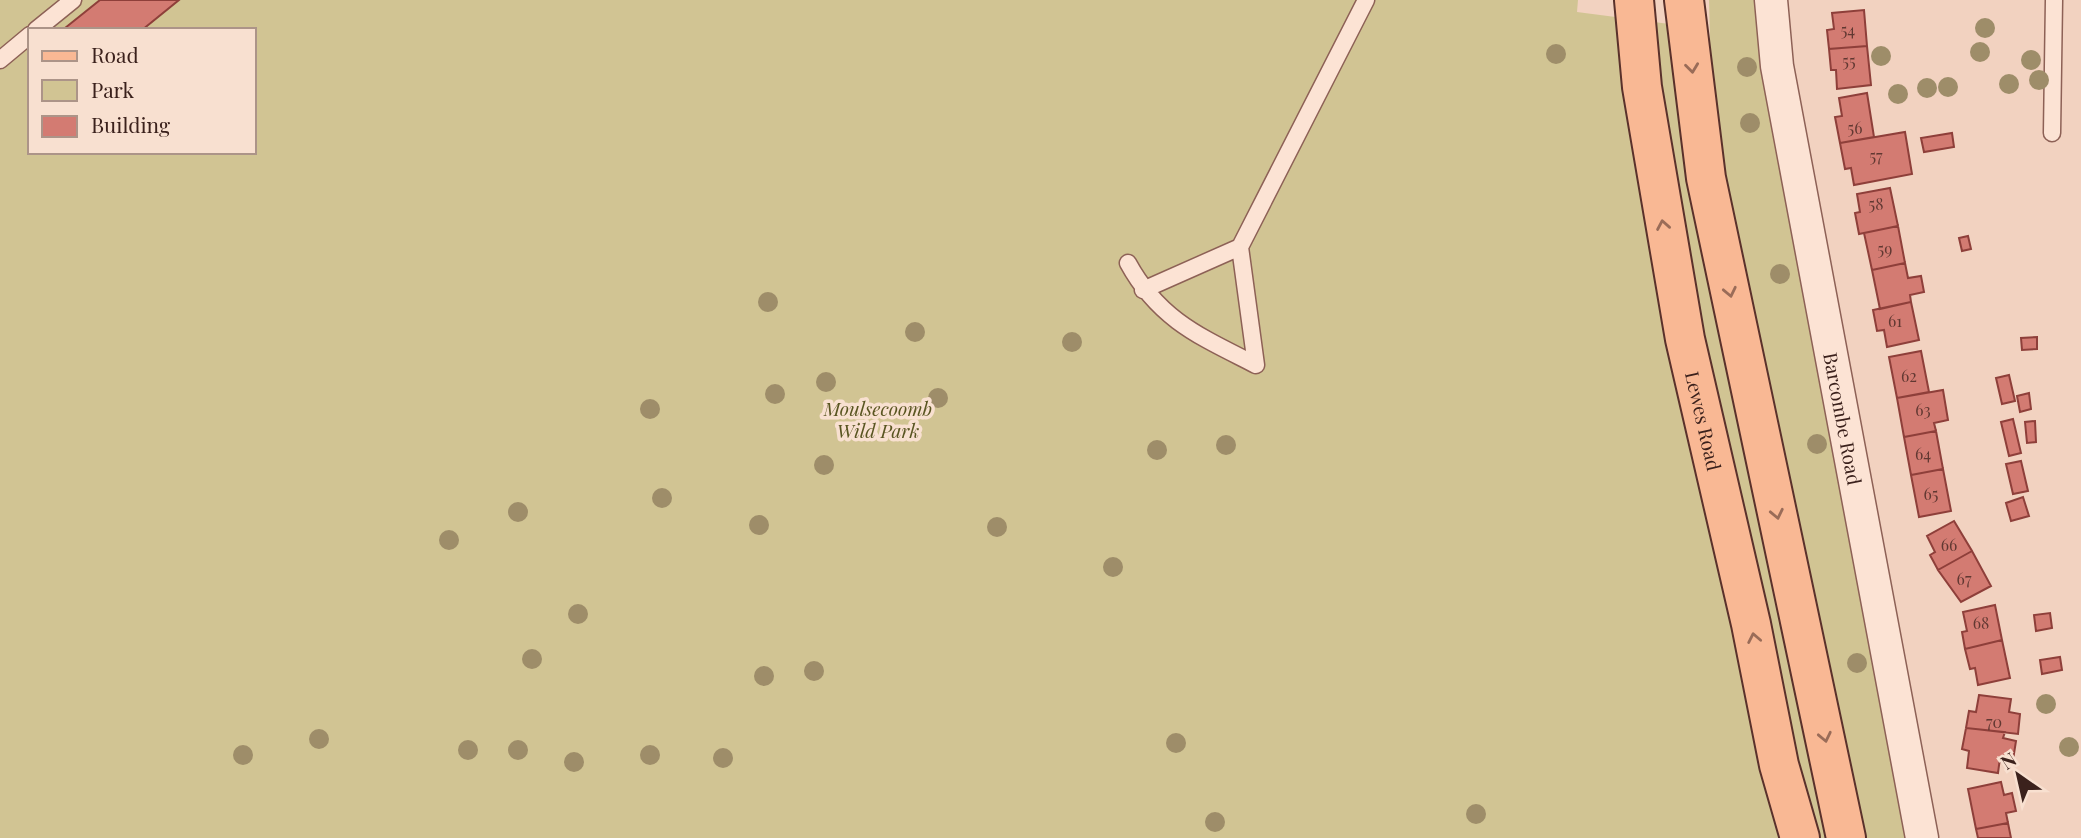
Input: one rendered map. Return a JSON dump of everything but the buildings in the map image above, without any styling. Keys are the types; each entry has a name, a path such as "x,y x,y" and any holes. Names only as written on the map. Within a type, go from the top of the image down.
{"main road":[{"name":"Lewes Road","path":"1634,0 1644,101 1685,339 1751,624 1779,765 1800,838"},
{"path":"1684,0 1706,178 1846,838"}],"street":[{"name":"Barcombe Road","path":"1771,0 1777,66 1922,838"}],"lane":[{"path":"38,28 73,0"},
{"path":"1128,263 1143,290 1172,317 1202,338 1256,365 1240,247 1366,0"},
{"path":"2052,133 2054,0"},
{"path":"0,60 28,37"},
{"path":"1143,290 1240,247"}],"green space":[{"name":"Moulsecoomb Wild Park","path":"0,0 1578,0 1577,12 1677,25 1679,34 1710,38 1709,0 1758,0 1756,20 1911,838 0,838"}]}
